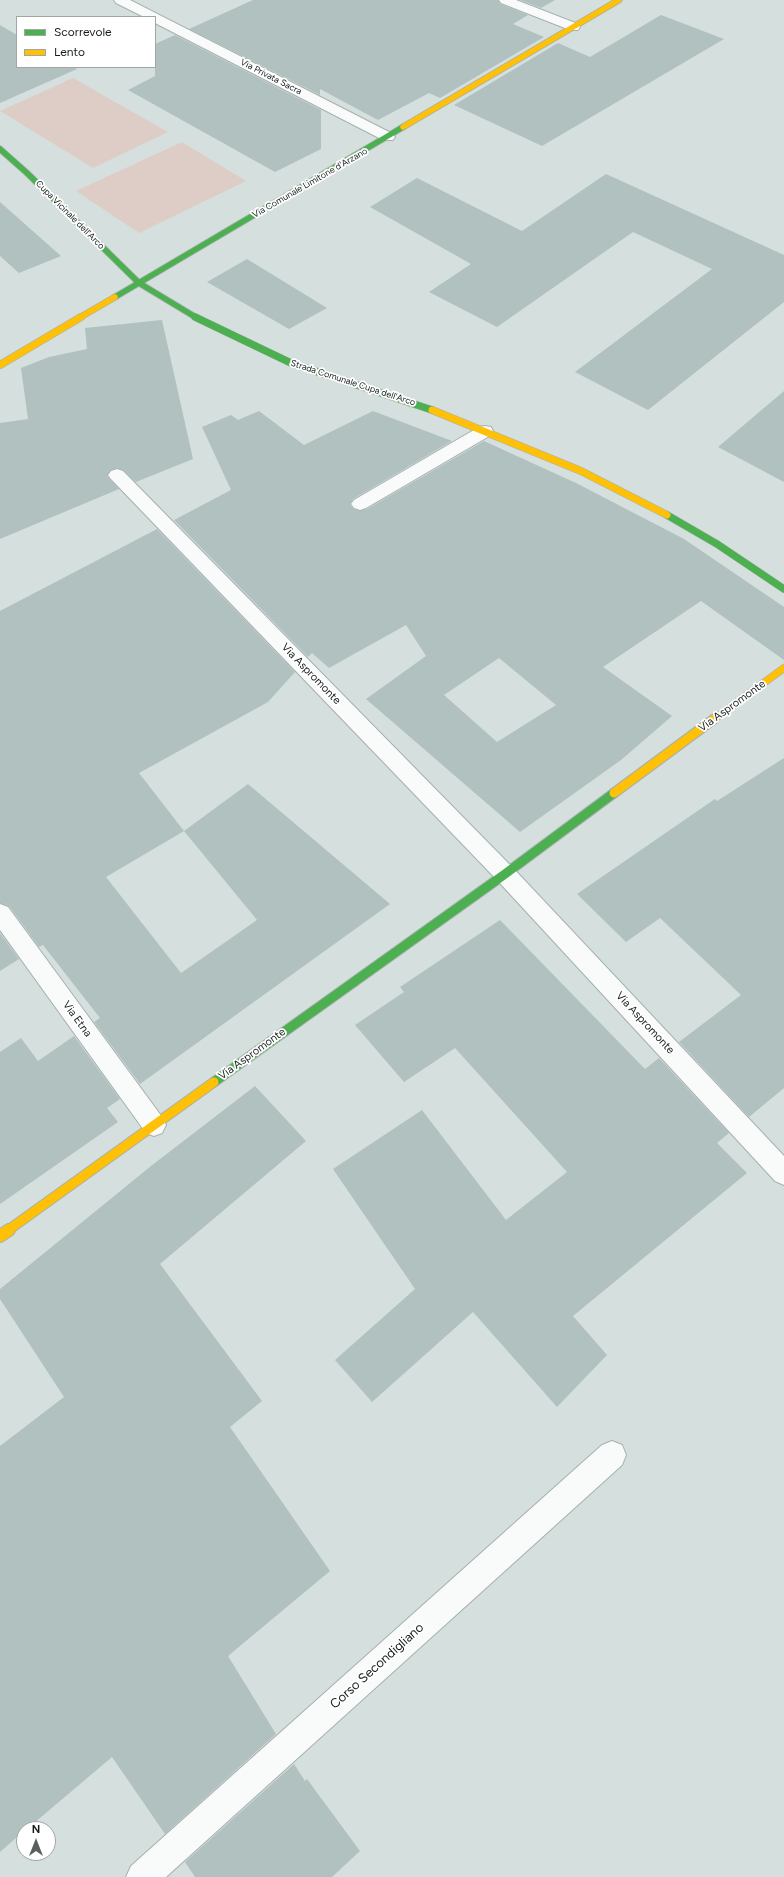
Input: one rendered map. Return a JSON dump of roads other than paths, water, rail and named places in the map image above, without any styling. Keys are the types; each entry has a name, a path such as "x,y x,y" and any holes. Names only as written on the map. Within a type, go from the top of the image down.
{"street":[{"name":"Via Privata Sacra","path":"120,0 152,16"},
{"path":"505,0 574,27"},
{"name":"Via Comunale Limitone d'Arzano","path":"0,365 619,0"},
{"name":"Via Privata Sacra","path":"156,18 388,137"},
{"name":"Cupa Vicinale dell'Arco","path":"0,149 27,172 139,283"},
{"name":"Strada Comunale Cupa dell'Arco","path":"139,283 189,314 291,363 413,402 537,451 648,504 717,544 784,589"},
{"path":"360,504 486,431"},
{"name":"Via Aspromonte","path":"117,475 505,874 784,1173"},
{"name":"Via Aspromonte","path":"0,1236 505,874 784,668"},
{"name":"Via Etna","path":"0,913 154,1125"},
{"name":"Corso Secondigliano","path":"142,1877 612,1454"}]}
